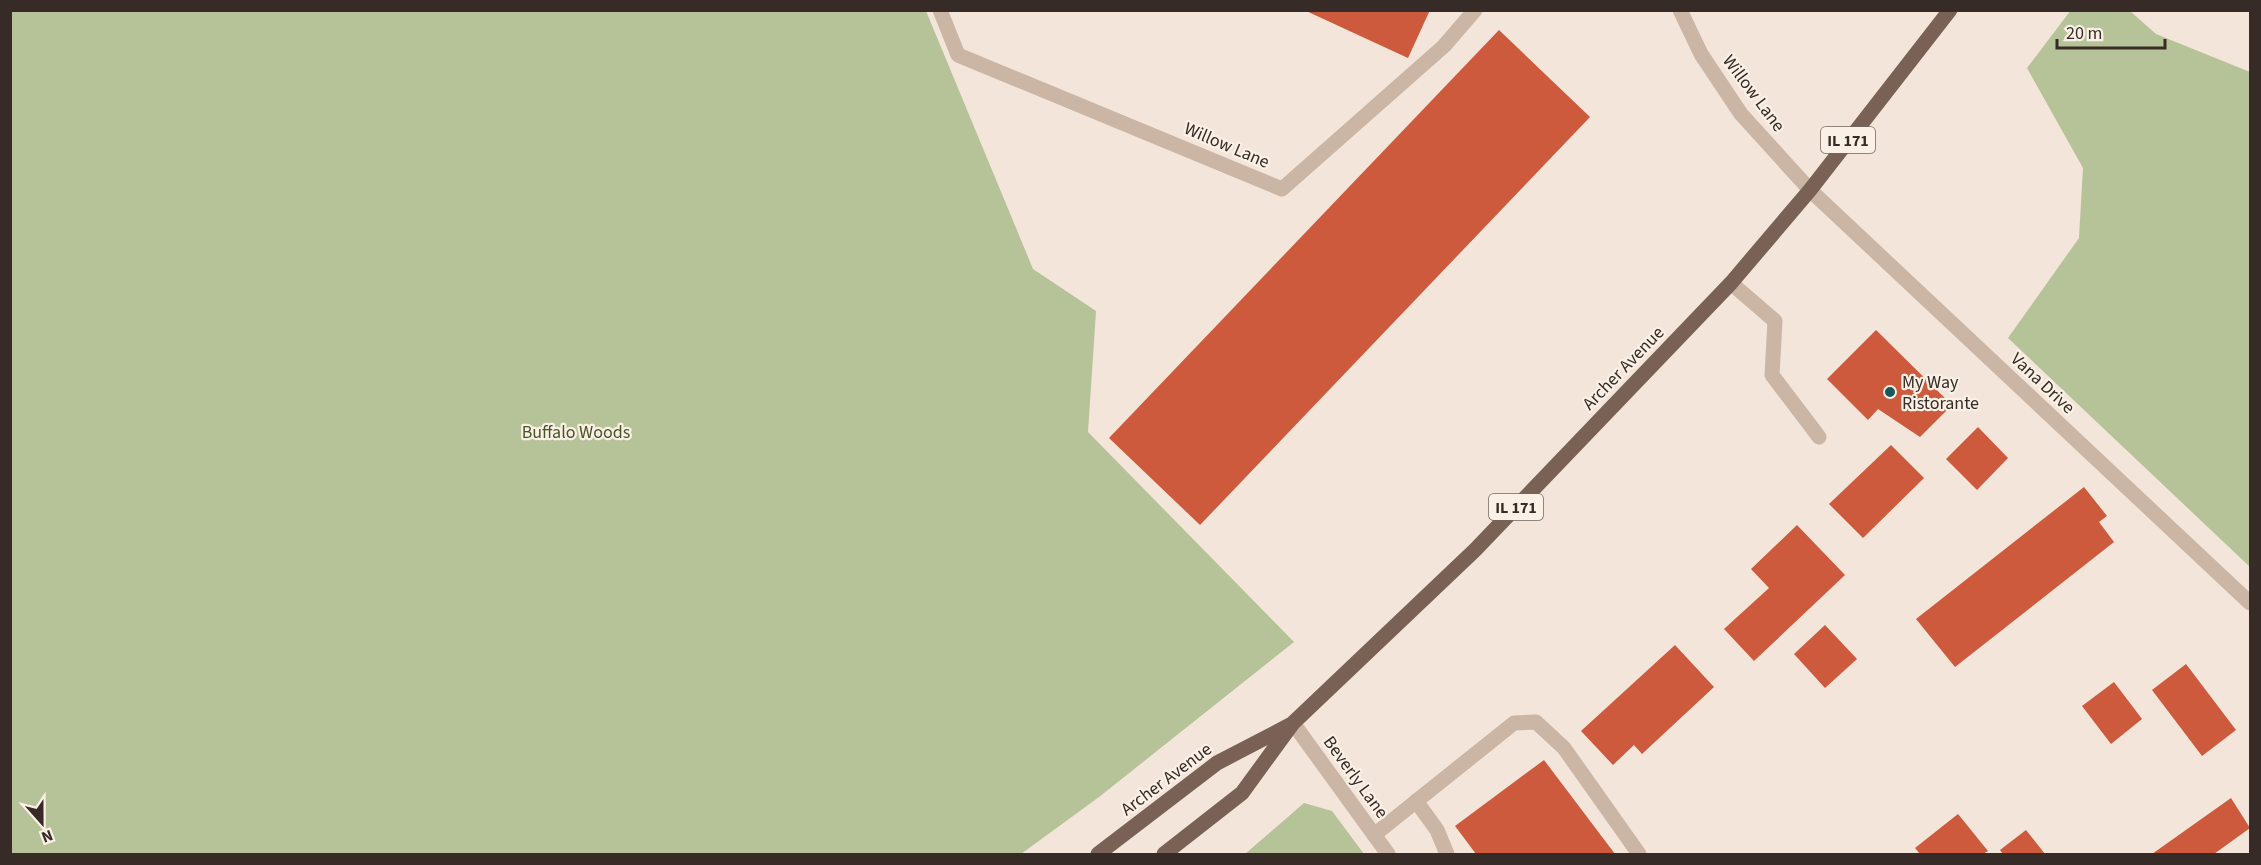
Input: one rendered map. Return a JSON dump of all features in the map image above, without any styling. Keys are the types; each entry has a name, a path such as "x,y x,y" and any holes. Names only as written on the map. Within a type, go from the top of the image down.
{"main road":[{"name":"Archer Avenue","path":"1164,855 1242,793 1293,723 1475,550 1731,283 1810,190 1950,10"},
{"name":"Archer Avenue","path":"1098,855 1217,763 1293,723"}],"street":[{"name":"Willow Lane","path":"940,10 958,55 1282,189 1444,46 1475,10"},
{"name":"Willow Lane","path":"1680,10 1701,54 1741,114 1810,190"},
{"name":"Vana Drive","path":"1810,190 2250,603"},
{"path":"1731,283 1775,321 1772,375 1819,437"},
{"path":"1374,834 1514,723 1536,722 1564,748 1640,855"},
{"name":"Beverly Lane","path":"1293,723 1388,855"},
{"path":"1416,801 1437,830 1447,855"}],"green space":[{"path":"2071,10 2130,11 2156,34 2250,72 2250,567 2008,338 2079,238 2083,168 2027,68"},
{"name":"Buffalo Woods","path":"10,11 926,11 1033,269 1096,311 1088,432 1294,642 1099,797 1021,854 11,854"},
{"path":"1304,803 1332,811 1364,854 1245,854"}],"building":[{"path":"1304,10 1430,10 1408,58"},
{"path":"1499,30 1590,117 1200,525 1109,438"},
{"name":"My Way Ristorante","path":"1876,330 1952,405 1920,437 1878,409 1868,420 1827,379"},
{"path":"1978,427 2008,458 1977,490 1946,459"},
{"path":"1891,445 1924,478 1863,538 1829,504"},
{"path":"2084,487 2107,516 2099,522 2114,542 1955,667 1916,619"},
{"path":"1797,525 1845,575 1754,661 1724,629 1769,588 1751,569"},
{"path":"1825,625 1857,659 1825,688 1794,654"},
{"path":"1675,645 1714,687 1642,754 1634,745 1613,765 1581,731"},
{"path":"2186,664 2236,730 2202,756 2152,690"},
{"path":"2114,682 2142,719 2111,744 2082,706"},
{"path":"1544,760 1615,854 1476,854 1455,826"},
{"path":"2231,798 2250,828 2214,854 2152,854"},
{"path":"1958,814 1988,851 1983,854 1920,854 1915,848"},
{"path":"2026,830 2045,854 2003,854 2000,850"}],"place":[{"name":"My Way Ristorante","path":"1890,392"}]}
